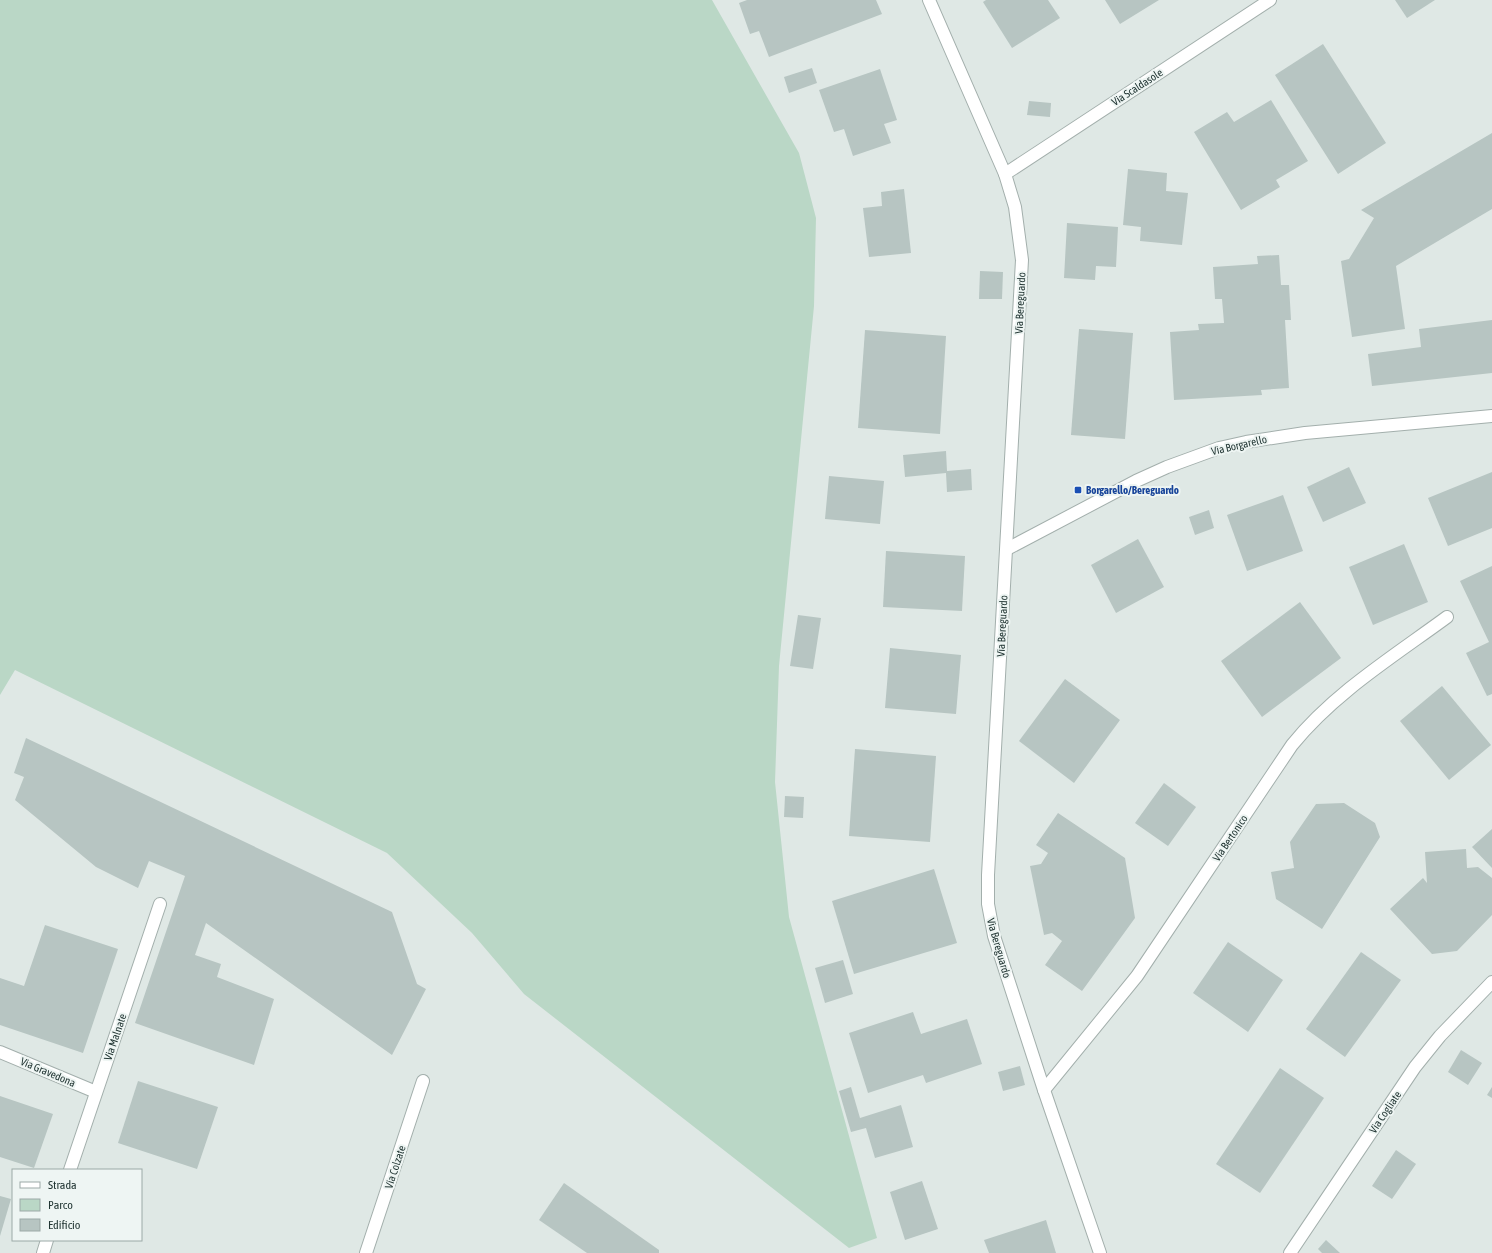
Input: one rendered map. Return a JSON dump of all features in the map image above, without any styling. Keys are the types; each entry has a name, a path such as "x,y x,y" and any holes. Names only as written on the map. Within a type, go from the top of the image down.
{"street":[{"name":"Via Bereguardo","path":"929,0 1004,174 1017,218 1022,260 988,867 988,904 994,936 1044,1090 1100,1253"},
{"name":"Via Scaldasole","path":"1004,174 1270,0"},
{"name":"Via Borgarello","path":"1007,549 1136,481 1167,467 1219,448 1246,442 1305,433 1492,416"},
{"name":"Via Bertonico","path":"1044,1090 1137,976 1288,751 1307,727 1367,676 1447,617"},
{"name":"Via Malnate","path":"70,1169 160,904"},
{"name":"Via Cogliate","path":"1290,1253 1416,1067 1440,1036 1492,982"},
{"name":"Via Gravedona","path":"0,1052 96,1092"},
{"name":"Via Colzate","path":"366,1253 423,1081"},
{"path":"43,1253 47,1241"}],"green space":[{"path":"0,0 712,0 799,153 816,218 814,306 779,666 775,782 789,917 877,1238 849,1248 524,994 472,933 387,853 15,670 0,695"}],"building":[{"path":"747,0 876,0 882,14 769,57 759,31 750,34 739,3"},
{"path":"986,0 1048,0 1060,18 1012,48 983,2"},
{"path":"1105,0 1159,0 1120,24"},
{"path":"1395,0 1435,0 1407,18"},
{"path":"1323,44 1386,143 1338,174 1275,75"},
{"path":"812,68 817,83 789,93 784,77"},
{"path":"880,69 897,120 884,124 891,143 853,156 844,129 834,132 819,90"},
{"path":"1271,100 1308,161 1276,180 1280,187 1241,210 1194,132 1227,112 1234,122"},
{"path":"1029,101 1051,103 1050,117 1027,115"},
{"path":"1492,133 1492,209 1396,266 1405,329 1352,337 1341,261 1349,259 1374,218 1361,210"},
{"path":"1128,169 1167,173 1166,191 1188,193 1182,245 1140,241 1141,227 1123,225"},
{"path":"904,189 911,253 869,257 863,208 882,206 881,192"},
{"path":"1067,223 1118,227 1116,267 1096,266 1095,280 1064,278"},
{"path":"1279,255 1281,285 1289,285 1291,320 1285,320 1289,388 1261,390 1262,395 1174,400 1170,332 1199,330 1198,324 1224,323 1222,299 1215,299 1213,267 1258,264 1257,256"},
{"path":"980,271 1003,272 1002,299 979,299"},
{"path":"1492,320 1492,373 1372,386 1368,354 1421,347 1419,329"},
{"path":"1079,329 1133,333 1125,439 1071,435"},
{"path":"865,330 946,336 940,434 858,428"},
{"path":"946,451 947,471 971,469 972,490 947,492 946,473 905,477 903,455"},
{"path":"1349,467 1366,503 1323,522 1307,487"},
{"path":"1492,472 1492,528 1448,546 1428,498"},
{"path":"829,476 884,481 880,524 825,519"},
{"path":"1283,495 1303,551 1247,571 1227,515"},
{"path":"1209,510 1214,528 1195,535 1189,517"},
{"path":"1138,539 1164,587 1116,613 1091,565"},
{"path":"1404,544 1428,602 1373,625 1349,567"},
{"path":"886,551 965,556 962,611 883,607"},
{"path":"1492,566 1492,694 1487,696 1466,653 1489,642 1460,581"},
{"path":"1300,602 1341,658 1262,717 1221,661"},
{"path":"798,615 821,618 813,669 790,666"},
{"path":"890,648 961,655 956,714 885,708"},
{"path":"1065,679 1120,720 1074,783 1019,741"},
{"path":"1442,686 1491,745 1449,780 1400,721"},
{"path":"26,738 392,912 417,984 426,989 392,1055 206,923 195,955 221,964 217,977 274,999 254,1065 135,1023 185,876 149,861 138,888 96,867 15,800 24,777 14,773"},
{"path":"855,749 936,756 930,842 849,836"},
{"path":"1164,783 1196,807 1168,846 1135,823"},
{"path":"785,796 804,797 803,818 784,817"},
{"path":"1344,803 1375,823 1380,837 1322,929 1276,899 1271,872 1294,868 1290,842 1316,804"},
{"path":"1058,813 1125,858 1135,918 1082,991 1045,965 1062,941 1052,933 1044,935 1030,866 1041,864 1048,853 1036,845"},
{"path":"1492,829 1492,868 1472,847"},
{"path":"1466,849 1467,868 1478,867 1492,878 1492,915 1457,951 1432,954 1390,909 1423,878 1427,883 1425,852"},
{"path":"934,869 957,943 854,974 832,901"},
{"path":"45,925 118,949 83,1053 0,1025 0,978 24,986"},
{"path":"1228,942 1283,980 1248,1032 1193,993"},
{"path":"1361,952 1401,980 1345,1057 1306,1029"},
{"path":"843,960 853,994 825,1003 815,968"},
{"path":"913,1012 921,1034 967,1019 982,1064 926,1083 923,1075 868,1093 849,1033"},
{"path":"1461,1050 1482,1063 1468,1085 1448,1072"},
{"path":"1020,1066 1025,1085 1003,1091 998,1072"},
{"path":"1280,1068 1324,1098 1260,1193 1216,1164"},
{"path":"138,1081 218,1107 197,1169 118,1143"},
{"path":"851,1087 860,1118 901,1105 913,1147 875,1158 866,1128 851,1132 839,1091"},
{"path":"1492,1087 1492,1098 1487,1095"},
{"path":"0,1096 53,1114 34,1168 0,1157"},
{"path":"1396,1150 1416,1164 1392,1199 1372,1186"},
{"path":"922,1181 938,1229 905,1240 890,1192"},
{"path":"564,1183 659,1250 659,1253 587,1253 539,1220"},
{"path":"0,1196 11,1199 0,1236"},
{"path":"1046,1220 1056,1253 989,1253 984,1240"},
{"path":"1326,1240 1340,1253 1322,1253 1318,1249"}],"place":[{"name":"Borgarello/Bereguardo","path":"1078,490"}]}
